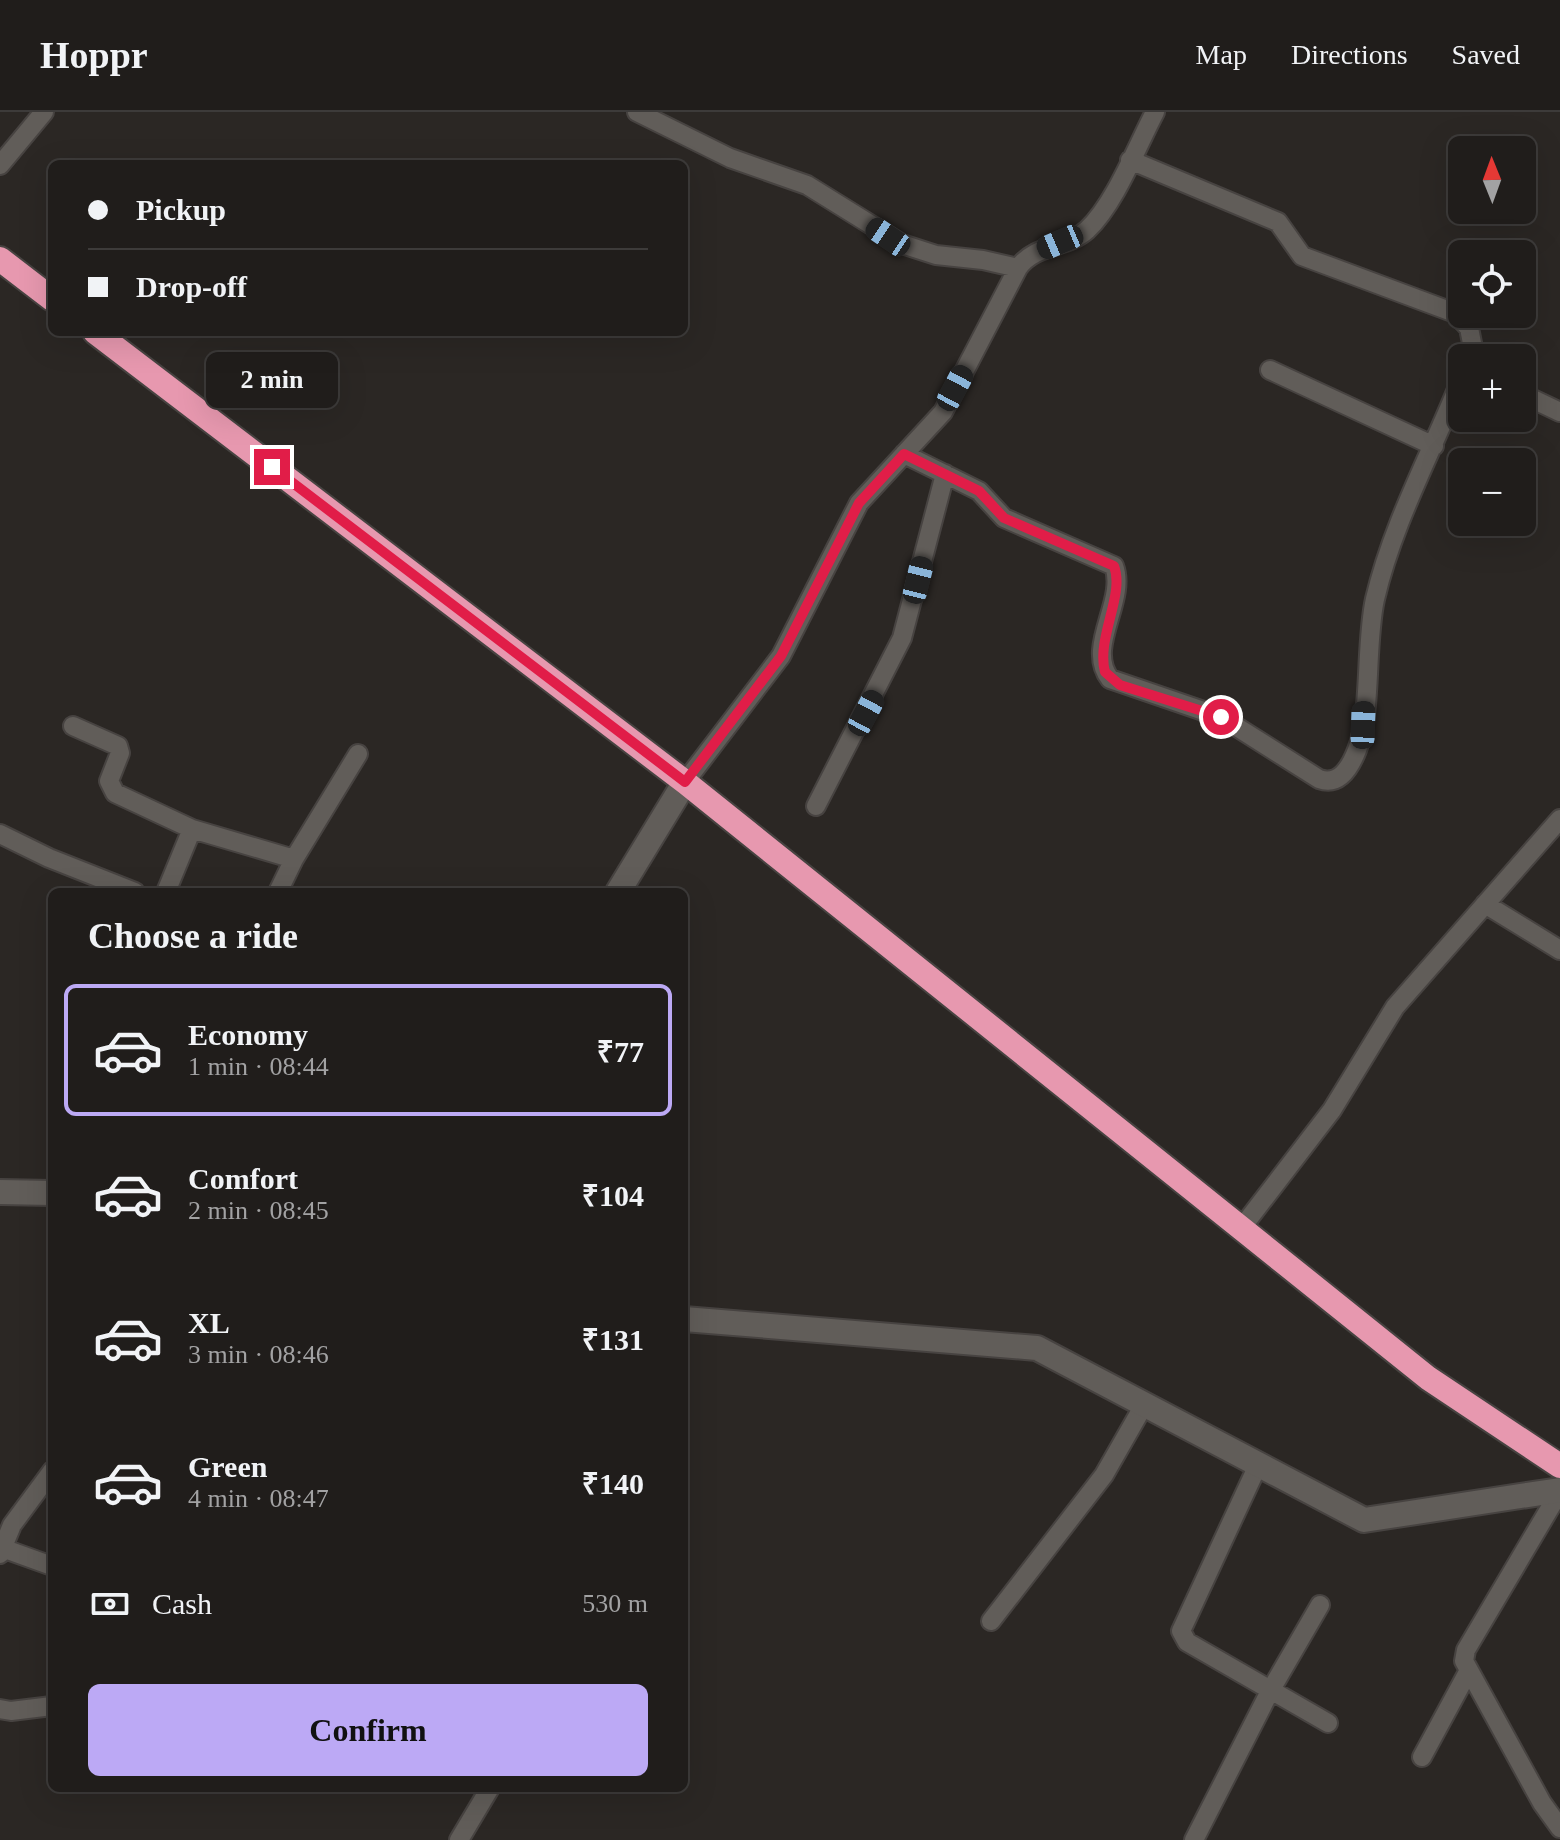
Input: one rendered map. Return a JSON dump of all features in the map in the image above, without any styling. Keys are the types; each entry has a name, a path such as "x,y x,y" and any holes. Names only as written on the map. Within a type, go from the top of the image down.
{"highway":[{"path":"0,259 48,296"},
{"path":"100,336 685,782 1428,1378 1560,1466"}],"main road":[{"path":"620,888 685,782"},
{"path":"0,1192 48,1193"},
{"path":"688,1319 1037,1348 1364,1520 1560,1491"}],"street":[{"path":"0,165 44,112"},
{"path":"637,112 730,158 807,185 902,244 936,255 983,260 1018,268"},
{"path":"685,782 781,656 859,503 943,412 1018,268 1034,253 1086,231 1130,160 1155,112"},
{"path":"1130,160 1278,222 1302,256 1455,313 1469,328 1471,344"},
{"path":"1270,370 1434,446"},
{"path":"1536,401 1560,412"},
{"path":"904,454 979,491 1004,518 1114,566 1116,580 1102,654 1105,672 1110,679 1221,717 1319,779 1329,782 1339,779 1356,752 1363,725 1370,627 1376,597 1400,523 1448,412"},
{"path":"816,806 902,638 945,474"},
{"path":"73,726 118,746 120,753 109,781 112,790 192,829 294,859"},
{"path":"280,888 294,859 358,754"},
{"path":"1240,1230 1332,1110 1395,1007 1560,819"},
{"path":"168,888 192,829"},
{"path":"0,834 49,858 125,888"},
{"path":"1485,904 1560,950"},
{"path":"991,1621 1104,1475 1144,1405"},
{"path":"1258,1465 1181,1631 1187,1642 1269,1693 1328,1723"},
{"path":"48,1475 6,1522 1,1551 48,1565"},
{"path":"1560,1491 1466,1650 1464,1661 1542,1803 1560,1828"},
{"path":"1194,1840 1269,1693 1320,1605"},
{"path":"1422,1757 1468,1672"},
{"path":"0,1709 48,1706"},
{"path":"459,1840 488,1792"}],"route":[{"path":"272,467 685,782 781,656 810,605 859,503 904,454 979,491 1004,518 1114,566 1116,580 1102,654 1105,672 1120,685 1221,717"}]}
